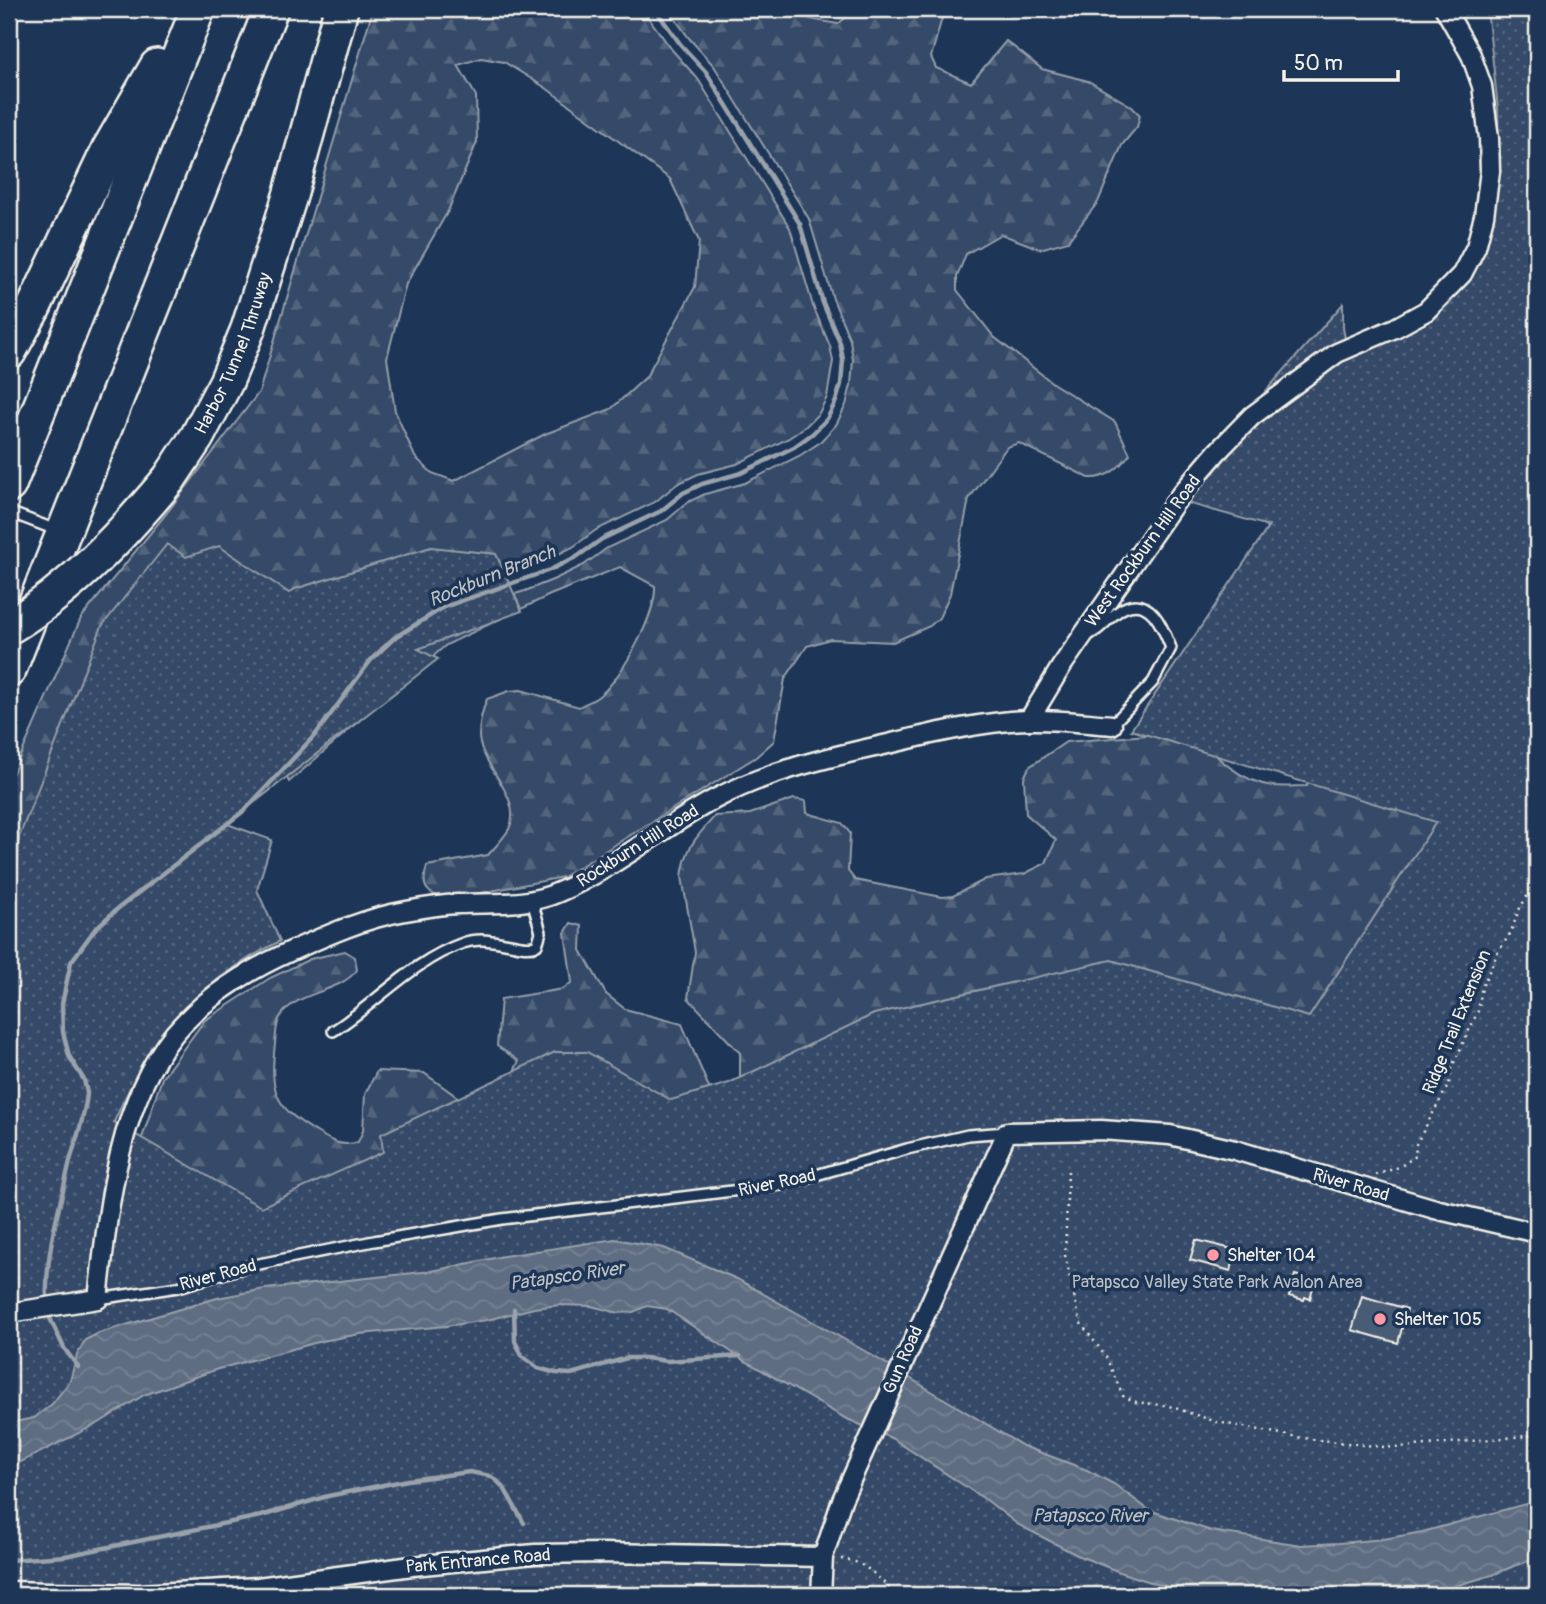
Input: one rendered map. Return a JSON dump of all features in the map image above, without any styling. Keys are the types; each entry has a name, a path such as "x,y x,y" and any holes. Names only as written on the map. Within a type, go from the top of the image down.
{"highway":[{"path":"14,344 109,149 189,9"},
{"path":"9,485 198,9"},
{"path":"9,670 271,9"},
{"name":"Harbor Tunnel Thruway","path":"9,627 84,571 129,527 169,479 197,437 226,382 248,329 290,196 341,9"}],"street":[{"name":"West Rockburn Hill Road","path":"1029,720 1080,639 1181,494 1252,416 1337,353 1395,328 1426,311 1462,274 1476,247 1484,216 1490,171 1489,138 1482,86 1471,55 1445,9"},
{"name":"Rockburn Hill Road","path":"98,1299 108,1216 121,1150 136,1102 154,1065 173,1035 197,1009 225,987 265,963 355,924 403,911 455,904 532,901 549,897 584,882 717,798 752,782 835,756 982,724 1029,720 1112,725"},
{"name":"River Road","path":"1007,1132 1101,1130 1170,1135 1234,1150 1435,1209 1537,1233"},
{"name":"Gun Road","path":"821,1595 823,1557 842,1500 1007,1132"},
{"name":"River Road","path":"9,1313 98,1299"},
{"name":"Park Entrance Road","path":"9,1591 139,1594 258,1587 412,1566 535,1554 823,1557"}],"lane":[{"path":"9,512 63,533"},
{"path":"1080,639 1097,632 1122,608 1136,605 1146,606 1162,624 1171,648 1153,682 1112,725"},
{"path":"333,1031 357,1016 405,974 464,943 491,939 528,948 537,945 541,932 532,901"},
{"name":"River Road","path":"98,1299 178,1287 249,1266 502,1219 781,1185 907,1149 968,1135 1007,1132"}],"path":[{"name":"Ridge Trail Extension","path":"1381,1180 1375,1176 1399,1167 1416,1156 1415,1146 1449,1084 1451,1069 1478,1011 1482,987 1537,879"},
{"path":"1068,1171 1065,1255 1080,1322 1106,1357 1123,1396 1136,1402 1168,1406 1217,1422 1302,1438 1393,1448 1537,1435"},
{"path":"823,1557 853,1560 877,1576 896,1595"}],"green space":[{"path":"373,9 642,9 698,79 790,228 813,306 830,346 833,361 827,397 819,413 789,438 737,464 698,474 677,484 655,502 596,530 573,547 546,560 465,587 198,834 9,1299 9,782 81,618 166,514 259,392","holes":["481,58 504,62 546,88 670,179 699,241 695,287 646,377 611,409 545,434 454,481 432,473 415,457 395,411 387,358 406,284 448,211 477,142 476,96 458,65"]},
{"path":"668,9 789,9 810,19 838,24 856,9 936,9 942,18 931,57 936,68 971,83 1006,41 1042,69 1088,81 1131,106 1140,115 1137,127 1122,145 1098,202 1068,241 1040,249 1001,234 966,254 957,277 957,290 994,337 1054,384 1115,422 1130,454 1112,472 1089,478 1019,443 1007,447 969,499 950,594 939,618 930,626 893,642 830,639 807,646 785,679 774,741 756,757 563,877 449,899 441,897 431,893 425,885 427,866 488,855 509,829 512,817 507,794 481,748 481,718 487,699 509,691 521,690 579,707 597,698 617,676 636,645 650,612 655,586 620,567 550,595 446,645 289,782 287,778 324,741 358,693 471,607 555,579 584,565 607,548 667,520 688,502 705,494 745,483 799,456 819,443 836,425 846,405 853,360 850,340 833,299 809,219 714,66"},
{"name":"Patapsco Valley State Park Avalon Area","path":"1487,9 1537,9 1537,1595 9,1595 9,965 19,837 102,626 167,544 186,557 219,546 289,593 431,547 496,554 522,611 418,649 438,659 227,824 272,840 257,890 280,941 223,975 179,1015 144,1063 114,1122 261,1207 383,1152 381,1134 555,1052 587,1052 671,1100 729,1083 874,1014 1111,960 1309,1017 1436,822 1131,730 1269,526 1187,503 1223,459 1268,415 1257,401 1343,304 1343,328 1349,359 1430,321 1451,302 1468,279 1499,169 1498,108"},
{"path":"1537,9 1537,1221 235,1263 128,1180 162,1078 204,1021 270,978 310,959 345,951 355,957 357,970 341,983 300,1000 283,1013 277,1028 273,1061 275,1088 284,1107 304,1124 333,1141 342,1144 358,1142 363,1131 365,1094 377,1071 424,1073 463,1101 508,1083 519,1061 497,1046 501,999 563,989 572,982 565,933 571,923 582,926 581,950 606,994 625,1009 682,1024 715,1102 740,1093 740,1053 688,998 695,952 682,877 692,844 715,816 750,814 794,799 806,801 807,813 842,823 850,833 848,871 855,880 942,897 953,896 986,879 1024,874 1046,863 1056,840 1026,814 1024,778 1029,767 1066,742 1194,733 1239,774 1261,784 1307,786 1313,730 1277,541 1255,514 1277,407 1355,353 1418,333 1463,292 1498,151 1503,68"}],"water":[{"name":"Patapsco River","path":"615,1239 664,1248 737,1279 863,1350 1023,1446 1087,1470 1114,1484 1149,1510 1211,1531 1301,1545 1384,1539 1422,1532 1537,1501 1537,1557 1492,1575 1425,1595 1212,1595 1167,1587 1077,1555 1017,1524 989,1502 893,1439 845,1418 742,1359 667,1309 647,1306 633,1312 619,1313 591,1306 560,1305 534,1308 487,1320 360,1334 322,1341 218,1369 144,1395 99,1423 9,1468 9,1423 34,1418 52,1404 70,1381 77,1355 85,1340 99,1333 217,1298 265,1289 432,1271 504,1256"}],"building":[{"name":"Shelter 104","path":"1196,1240 1236,1250 1231,1271 1190,1260"},
{"path":"1295,1275 1310,1279 1309,1282 1314,1283 1310,1299 1289,1296"},
{"name":"Shelter 105","path":"1362,1296 1407,1309 1398,1343 1352,1330"}],"waterway":[{"name":"Rockburn Branch","path":"47,1299 48,1264 54,1230 87,1093 84,1080 69,1056 63,1032 62,1004 71,962 95,929 245,810 316,734 371,660 394,638 444,607 550,570 578,556 602,539 661,511 683,493 702,484 741,473 794,447 827,419 836,401 843,360 840,343 823,303 800,224 706,72 681,45 655,9"},
{"path":"514,1309 515,1341 522,1356 538,1368 556,1373 571,1374 627,1358 667,1361 740,1356"},
{"path":"48,1314 64,1348 78,1367"},
{"path":"9,1560 65,1556 261,1516 328,1496 408,1480 470,1472 496,1480 504,1488 524,1523"}],"place":[{"name":"Shelter 104","path":"1213,1255"},
{"name":"Shelter 105","path":"1380,1319"}]}
